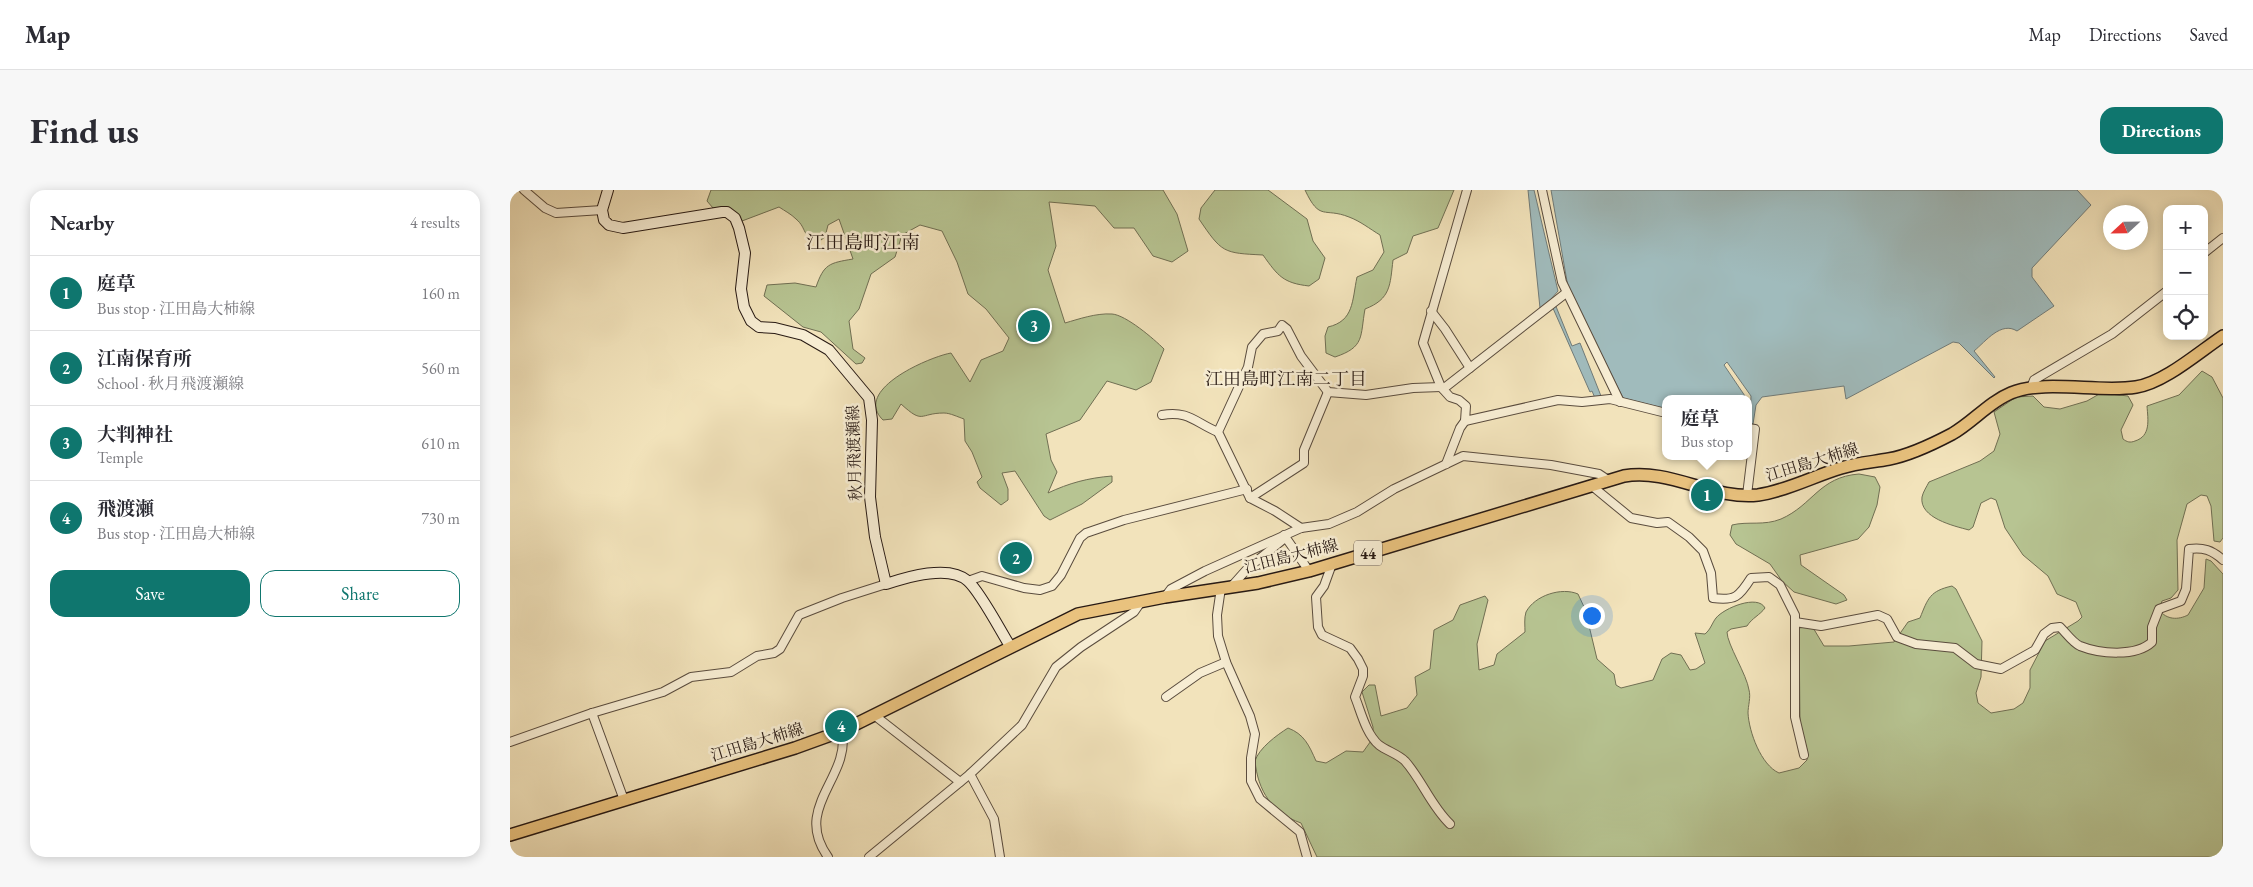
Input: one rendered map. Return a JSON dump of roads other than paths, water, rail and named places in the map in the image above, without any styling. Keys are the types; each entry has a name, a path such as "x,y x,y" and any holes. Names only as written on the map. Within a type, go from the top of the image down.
{"main road":[{"path":"602,210 608,190"},
{"name":"秋月飛渡瀬線","path":"602,210 604,220 610,225 623,228 722,212 727,212 735,218 745,253 741,289 744,307 751,321 759,326 803,335 828,350 869,398 872,420 870,496 875,537 886,584"},
{"name":"江田島大柿線","path":"510,835 795,748 842,731 1010,646 1078,614 1165,597 1226,588 1309,571 1608,480 1636,474 1649,474 1747,495 1770,492 1853,464 1902,456 1953,434 2001,398 2012,393 2031,388 2122,388 2146,385 2162,377 2223,336"},
{"path":"886,584 911,576 933,573 948,574 968,580 1010,646"}],"street":[{"path":"524,190 545,208 556,213 602,210"},
{"path":"1446,464 1465,420 1466,406 1459,400 1450,397 1442,388 1423,343 1467,190"},
{"path":"1542,190 1556,261 1566,294 1620,402"},
{"path":"2208,250 2223,238"},
{"path":"1218,432 1248,368 1252,347 1263,334 1278,332 1282,325 1301,356 1328,392 1366,395 1413,388 1442,388 1566,294"},
{"path":"2031,388 2034,380 2112,334 2163,294"},
{"path":"1431,312 1470,368"},
{"path":"1250,498 1304,463 1304,450 1328,392"},
{"path":"1465,420 1558,400 1582,402 1610,399 1662,412"},
{"path":"1162,415 1176,413 1190,416 1218,432 1250,498 1301,528"},
{"path":"1752,429 1755,429 1752,454"},
{"path":"1165,597 1171,589 1205,571 1285,537 1301,528 1329,524 1463,456 1550,465 1600,474 1608,480"},
{"path":"1747,495 1751,460"},
{"path":"1592,486 1631,518 1657,523 1668,522 1689,537 1703,551 1711,573 1713,598 1731,599 1742,593 1751,578 1769,577 1780,585 1787,594 1796,622 1795,718 1804,755"},
{"path":"968,580 982,576 1024,588 1040,590 1052,586 1080,538 1086,533 1124,520 1247,489"},
{"path":"1285,537 1309,571"},
{"path":"1285,537 1226,588 1217,615 1218,636 1226,662 1250,716 1255,734 1251,758 1251,781 1260,799 1300,832 1307,857"},
{"path":"1796,622 1821,626 1878,615 1887,619 1897,637 1916,644 1955,648 1976,664 2001,669 2035,650 2044,634 2052,628 2060,627 2079,645 2104,652 2145,649 2152,642 2152,627 2159,609 2181,601 2186,589 2189,549 2202,547 2216,553 2223,560"},
{"path":"1332,564 1324,586 1316,597 1318,626 1322,635 1350,648 1363,669 1363,676 1355,697 1371,737 1378,744 1404,760 1428,792 1441,815 1450,824"},
{"path":"510,742 592,713 664,692 691,677 732,672 757,656 774,653 780,649 799,615 842,598 886,584"},
{"path":"869,857 970,774 1022,725 1056,667 1080,647 1134,612 1142,602"},
{"path":"1166,697 1200,672 1226,662"},
{"path":"592,713 624,800"},
{"path":"874,715 960,782"},
{"path":"828,857 817,836 816,812 841,754 844,739 842,731"},
{"path":"970,774 983,795 994,819 1000,857"}],"water":[{"path":"1528,190 1534,190 1558,291 1545,306 1540,308"},
{"path":"1551,190 2077,190 2091,205 2032,268 2032,277 2054,306 2017,331 2005,328 1994,333 1974,351 1994,378 1959,343 1953,342 1846,399 1844,386 1762,397 1756,405 1753,424 1752,395 1727,362 1724,365 1744,395 1662,395 1662,408 1623,398 1568,287"},
{"path":"1555,304 1572,346 1580,343 1601,396 1595,398 1592,391 1590,392 1552,306"}],"place":[{"name":"大判神社","path":"1034,326"},
{"name":"庭草","path":"1707,495"},
{"name":"江南保育所","path":"1016,558"},
{"name":"飛渡瀬","path":"841,726"}],"district":[{"name":"江田島町江南","path":"863,242"},
{"name":"江田島町江南二丁目","path":"1286,378"}]}
